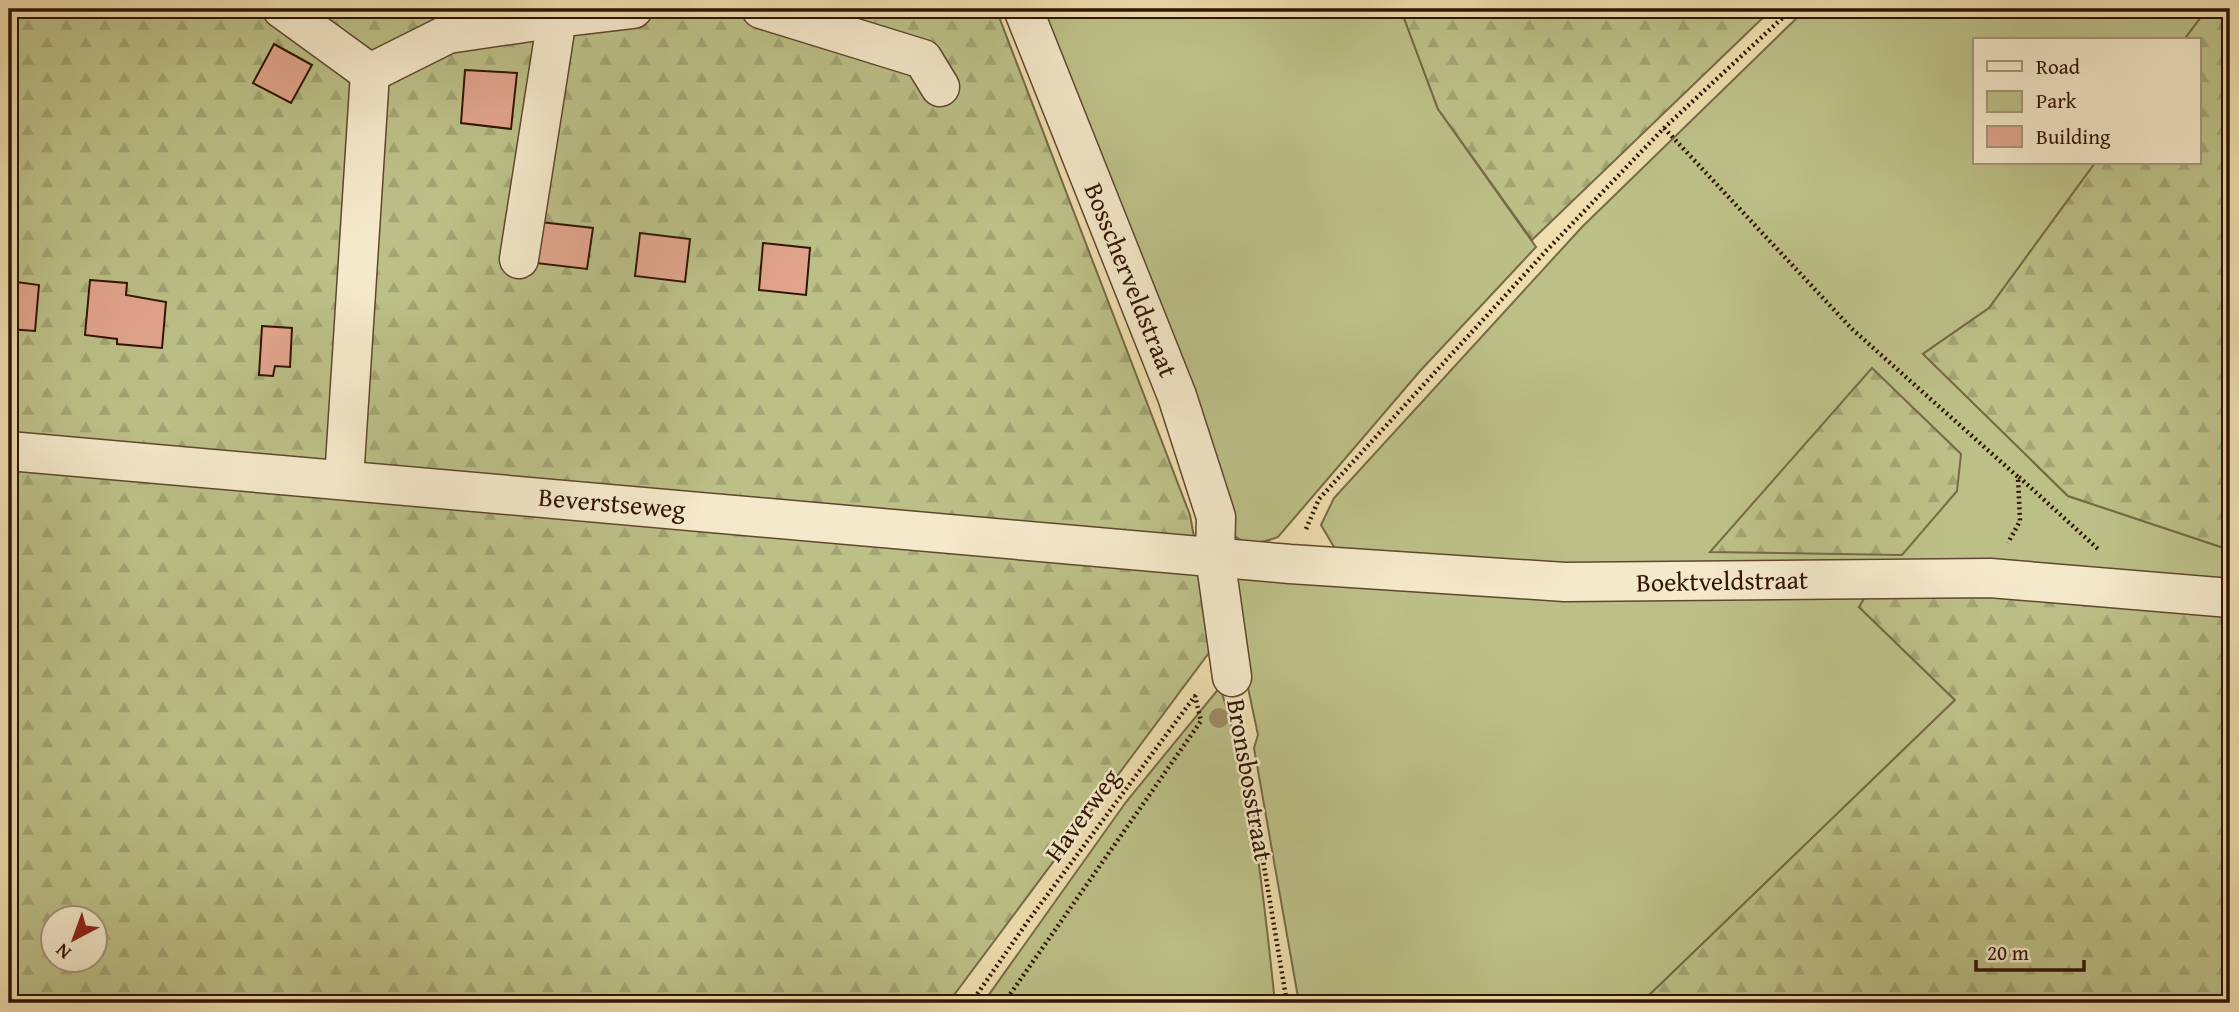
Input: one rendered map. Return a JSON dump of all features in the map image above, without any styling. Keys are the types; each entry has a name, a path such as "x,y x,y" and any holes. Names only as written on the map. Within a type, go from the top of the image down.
{"street":[{"path":"282,9 370,73"},
{"path":"370,73 448,34 558,13 633,9"},
{"path":"761,9 923,59 940,87"},
{"name":"Bosscherveldstraat","path":"1023,9 1177,396 1216,517 1215,557"},
{"path":"519,259 558,13"},
{"path":"344,480 370,73"},
{"name":"Beverstseweg","path":"9,450 1215,557"},
{"path":"1215,557 1231,665"},
{"name":"Boektveldstraat","path":"1215,557 1565,582 1990,578 2230,598"}],"path":[{"path":"1290,564 1319,499 1546,251 1664,128 1792,9"},
{"path":"1664,128 1852,330 2110,556"},
{"path":"1990,578 2020,521 2018,477"},
{"name":"Haverweg","path":"971,1003 1028,921 1195,695 1231,665"},
{"name":"Bronsbosstraat","path":"1231,665 1287,1003"},
{"path":"1004,1003 1201,721 1195,695"}],"green space":[{"path":"9,9 996,9 1190,515 1214,646 948,1003 9,1003"},
{"path":"1041,9 1406,9 1404,18 1438,109 1536,247 1420,371 1278,537 1250,543 1238,539 1227,528"},
{"path":"1406,9 1772,9 1532,240 1438,109 1404,18"},
{"path":"1806,9 2207,9 2185,38 1973,38 1973,164 2094,164 1989,308 1923,354 2068,496 2230,550 2230,586 1680,569 1337,552 1321,525 1334,498 1582,227"},
{"path":"2207,9 2230,9 2230,550 2068,496 1923,354 1989,308 2094,164 2200,164 2200,38 2185,38"},
{"path":"1872,368 1961,454 1957,491 1902,555 1710,552"},
{"path":"1234,576 1867,594 1859,607 1955,700 1641,1003 1299,1003 1254,748 1258,735 1246,678"},
{"path":"1867,594 2043,598 2230,615 2230,1003 1641,1003 1955,700 1859,607"},
{"path":"1220,687 1249,804 1275,1003 983,1003 1126,802"}],"building":[{"path":"274,44 312,65 291,103 253,83"},
{"path":"465,70 517,73 511,129 461,123"},
{"path":"540,222 593,228 587,269 527,262"},
{"path":"640,233 690,239 685,282 635,276"},
{"path":"763,243 810,248 806,295 759,290"},
{"path":"90,280 127,283 126,295 166,302 162,348 117,344 117,339 85,335"},
{"path":"9,281 39,285 35,331 9,329"},
{"path":"262,326 292,328 290,367 275,366 273,376 259,375"}]}
